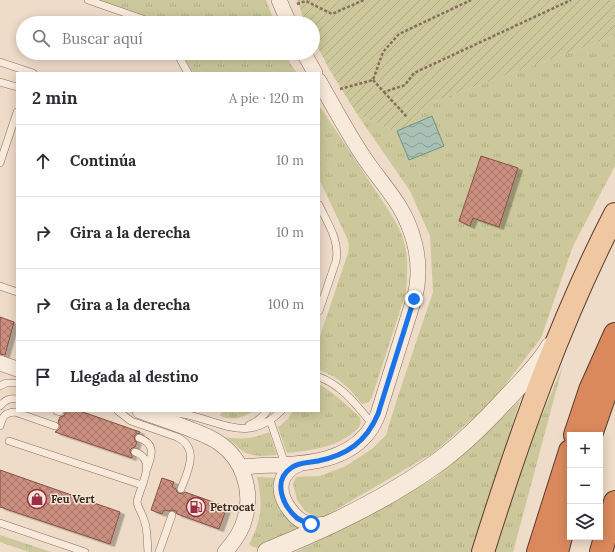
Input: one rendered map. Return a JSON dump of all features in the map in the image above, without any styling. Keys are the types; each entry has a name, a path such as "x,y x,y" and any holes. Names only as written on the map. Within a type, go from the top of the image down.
{"highway":[{"path":"576,432 590,390 615,334"},
{"path":"592,432 615,366"},
{"path":"538,552 567,460"},
{"path":"601,552 615,502"},
{"path":"557,552 570,504"}],"main road":[{"path":"483,552 502,491 541,382 574,301 615,214"}],"street":[{"path":"281,4 286,16"},
{"path":"308,60 314,72"},
{"path":"240,467 292,464 324,460 355,446 366,435 378,414 414,299 417,284 418,262 415,244 408,223 399,206 365,159 323,87"},
{"path":"267,552 332,524 380,498 440,460 460,444 484,422 537,366 557,336 574,301"},
{"path":"143,412 186,427 217,442 228,449 240,467 248,491 246,518 235,540 225,552"},
{"path":"292,464 292,467 288,470 281,483 281,491 286,505 297,518 303,522 318,526 332,524"}],"lane":[{"path":"88,0 134,16"},
{"path":"181,60 187,72"},
{"path":"0,62 30,72"},
{"path":"0,82 16,87"},
{"path":"0,163 16,115"},
{"path":"320,208 335,238 337,254 320,307"},
{"path":"0,286 16,292"},
{"path":"320,378 333,384 342,392 373,425"},
{"path":"0,386 6,383 16,383"},
{"path":"0,406 6,400 16,399"},
{"path":"0,426 2,419 10,412 15,412 55,426"},
{"path":"119,412 131,421 184,440 188,445 191,459 182,489"},
{"path":"163,412 188,415 223,426 239,429 264,424 280,412"},
{"path":"223,426 244,427 262,417 266,412"},
{"path":"270,420 292,464"},
{"path":"139,438 147,442 152,452 137,502 144,519 148,552"},
{"path":"9,441 142,485"},
{"path":"135,452 145,459 146,472"},
{"path":"159,552 172,515"},
{"path":"0,523 85,552"}],"path":[{"path":"281,4 306,1 332,14 364,0"},
{"path":"373,80 383,52 399,34 471,0"},
{"path":"384,92 405,85 414,74 571,0"},
{"path":"323,87 373,80"},
{"path":"373,80 407,117"}],"green space":[{"path":"99,0 266,0 272,16 145,16"},
{"path":"297,0 615,0 615,36 427,104 406,127 397,131 357,114 320,52 320,16 303,16"},
{"path":"615,36 615,166 573,246 541,338 492,402 433,453 320,519 305,511 297,500 293,484 296,477 320,476 346,466 373,448 386,435 433,292 430,236 410,191 357,114 397,131 409,160 432,116 406,127 427,104"},
{"path":"186,60 289,60 296,72 192,72"},
{"path":"320,107 395,220 403,238 407,254 406,292 372,397 369,402 362,404 344,384 320,370 320,336 348,253 349,245 320,181"},
{"path":"563,365 513,552 495,552 528,449"},
{"path":"320,385 336,396 358,416 361,422 360,426 348,437 331,445 287,453 278,427 288,419 292,412 320,412"},
{"path":"520,400 473,552 295,552 362,519 433,479 471,448"},
{"path":"222,412 251,412 241,417 225,418 220,416"},
{"path":"269,432 277,455 258,456 248,454 225,437 248,438"},
{"path":"257,477 276,478 290,521 297,527 304,530 258,548 249,544 257,527 261,504"},
{"path":"0,535 51,552 29,552 0,542"}],"water":[{"path":"432,116 444,146 409,160 397,131"}],"building":[{"path":"481,156 518,168 499,227 473,218 470,226 459,221"},
{"path":"0,317 14,322 5,355 0,354"},
{"path":"65,412 83,412 140,432 134,436 135,441 137,442 135,447 130,450 132,458 55,432 60,428 58,422 60,417 65,414"},
{"path":"0,470 120,512 110,544 0,507"},
{"path":"162,478 174,482 172,487 179,493 182,494 185,492 227,507 219,529 177,514 176,511 173,510 164,510 162,514 151,510"}],"place":[{"name":"Feu Vert","path":"37,499"},
{"name":"Petrocat","path":"196,507"}],"route":[{"path":"311,524 303,522 297,518 286,505 281,491 281,483 284,476 288,470 299,464 331,458 344,452 355,446 366,435 378,414 414,299"}]}
